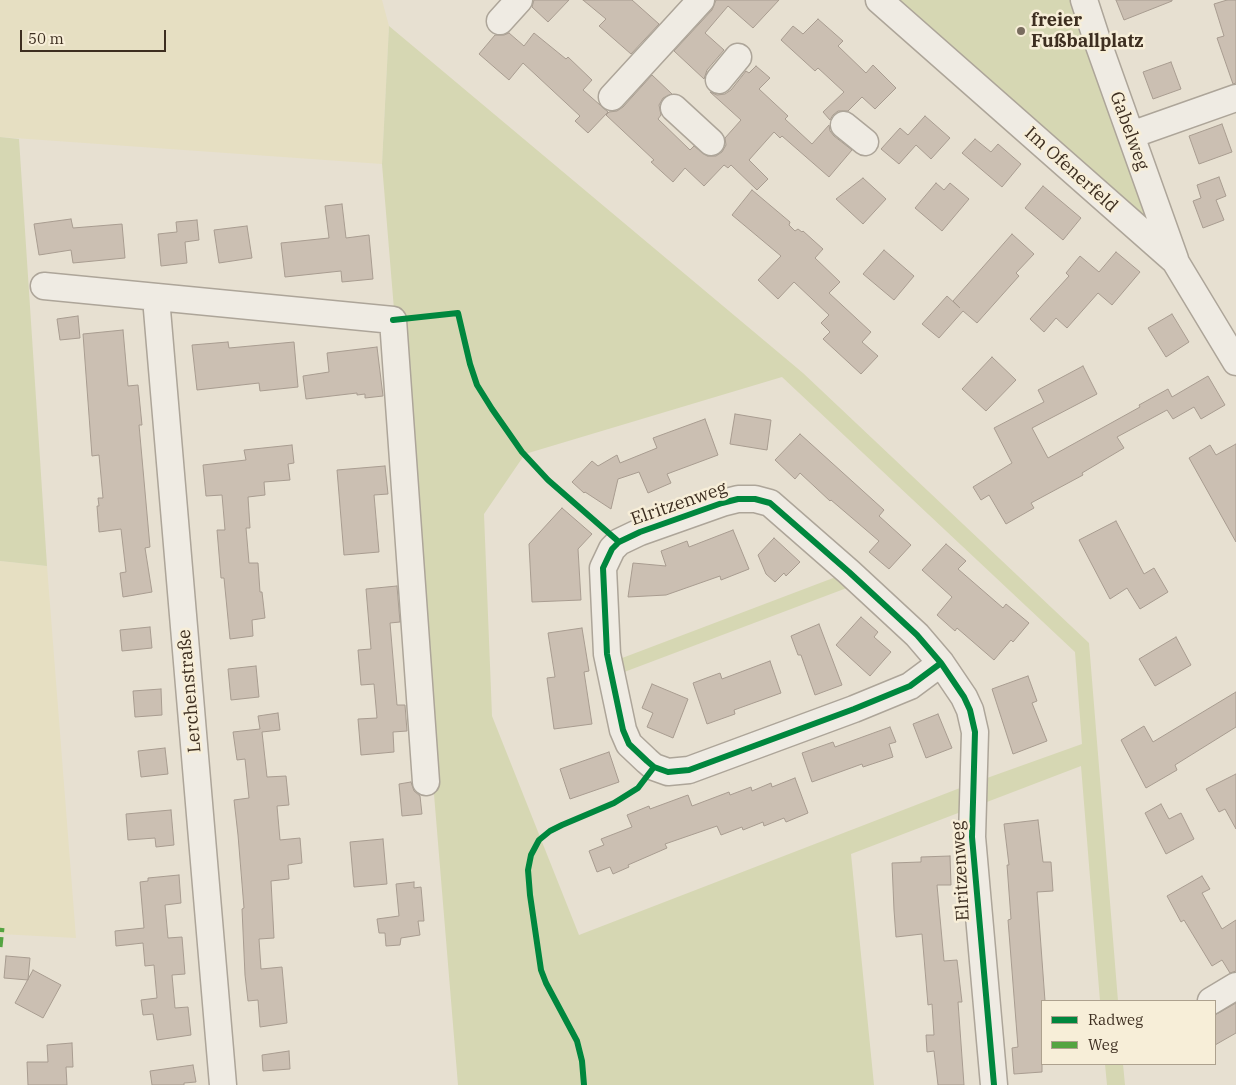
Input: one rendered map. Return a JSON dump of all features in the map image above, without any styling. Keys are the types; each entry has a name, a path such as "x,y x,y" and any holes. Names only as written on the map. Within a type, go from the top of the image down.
{"street":[{"path":"500,21 519,0"},
{"path":"612,97 701,0"},
{"name":"Im Ofenerfeld","path":"879,0 1175,261 1236,362"},
{"name":"Gabelweg","path":"1084,0 1175,261"},
{"path":"719,80 738,57"},
{"path":"1131,135 1236,98"},
{"path":"674,108 711,142"},
{"path":"844,125 865,142"},
{"path":"44,286 393,320 426,782"},
{"name":"Lerchenstraße","path":"156,298 223,1085"},
{"name":"Elritzenweg","path":"940,663 910,686 854,709 689,770 668,772 654,767 629,744 623,730 607,654 603,568 612,548 633,535 722,503 738,499 755,498 770,503 849,572 917,635 940,663 964,697 970,710 975,732 972,837 994,1085"},
{"path":"1213,1000 1236,986"}],"shaded area":[{"path":"0,0 382,0 389,26 382,164 0,137"},
{"path":"0,561 47,566 76,938 0,934"}],"green space":[{"path":"879,0 1085,0 1175,261"},
{"path":"389,26 803,373 1089,643 1118,1000 1100,1000 1081,766 851,854 874,1085 458,1085 382,164","holes":["782,377 1075,652 1082,744 973,783 579,935 492,716 484,514 525,454"]},
{"path":"0,137 19,139 47,566 0,561"},
{"path":"849,572 860,583 611,677 609,663"},
{"path":"1105,1065 1123,1065 1125,1085 1107,1085"}],"building":[{"path":"534,0 569,0 548,22 532,7"},
{"path":"583,0 632,0 659,24 631,54 599,26 606,19"},
{"path":"716,0 779,0 753,28 728,6 705,33 724,50 707,70 704,79 674,51 712,10"},
{"path":"1116,0 1172,0 1172,1 1124,20"},
{"path":"1227,0 1236,0 1236,83 1233,84 1217,38 1224,36 1214,4"},
{"path":"818,19 843,41 838,46 866,73 873,65 896,88 875,109 862,97 848,111 838,111 830,120 823,112 844,92 818,68 815,71 781,40 793,26 803,34"},
{"path":"509,33 524,46 534,33 566,59 568,57 592,80 583,90 608,112 588,133 575,121 580,116 523,63 509,80 479,54 495,35"},
{"path":"1171,62 1181,89 1153,99 1143,72"},
{"path":"756,66 770,78 759,89 788,116 785,119 812,144 829,125 830,131 834,136 852,150 829,177 782,136 780,138 774,132 749,160 768,179 757,190 731,165 728,168 724,165 704,186 685,168 673,182 651,162 654,160 606,115 623,107 652,75 672,94 663,98 659,105 661,115 658,119 690,150 694,146 707,156 716,156 722,152 726,145 725,138 741,120 710,92 717,95 725,94 731,90 746,71 749,73"},
{"path":"925,116 950,138 931,159 916,145 899,164 881,149 900,128 908,135"},
{"path":"1222,124 1232,152 1199,164 1189,136"},
{"path":"975,139 991,152 998,144 1021,164 1002,187 962,153"},
{"path":"1219,177 1226,196 1216,200 1224,220 1203,228 1193,201 1201,198 1197,185"},
{"path":"863,178 886,199 863,224 836,199"},
{"path":"936,183 944,190 950,183 969,199 942,231 915,208"},
{"path":"1043,186 1081,218 1063,240 1025,208"},
{"path":"752,190 790,222 789,225 795,231 798,229 803,231 823,249 815,258 840,282 829,293 871,332 862,342 878,356 861,374 823,339 830,332 821,323 829,315 794,282 778,299 758,280 781,256 732,215"},
{"path":"342,204 346,238 369,235 373,279 342,282 341,271 285,277 281,243 329,238 325,206"},
{"path":"71,219 73,228 122,224 125,258 73,263 71,250 39,255 34,224"},
{"path":"197,220 199,240 185,242 187,263 161,266 158,234 177,232 176,222"},
{"path":"247,226 252,258 219,263 214,230"},
{"path":"1012,234 1034,254 1016,273 1019,276 977,323 963,311 939,338 922,324 947,296 960,308 953,301"},
{"path":"884,250 914,276 894,300 863,274"},
{"path":"1116,252 1140,272 1112,305 1098,293 1067,328 1056,318 1044,332 1030,319 1069,276 1066,273 1080,256 1099,272"},
{"path":"1172,314 1189,342 1166,357 1148,328"},
{"path":"78,316 80,338 60,340 57,319"},
{"path":"123,330 128,386 138,385 142,425 139,425 150,547 145,548 152,592 123,597 120,573 126,572 121,529 99,532 97,506 99,506 98,498 103,498 99,455 92,456 83,334"},
{"path":"228,342 229,348 294,342 298,387 260,391 259,383 197,390 192,345"},
{"path":"377,347 383,396 365,398 365,394 357,395 357,393 306,399 303,376 329,372 327,353"},
{"path":"992,357 1016,380 986,411 962,389"},
{"path":"1083,366 1097,394 1032,428 1048,458 1140,407 1139,405 1168,389 1172,397 1208,376 1225,405 1201,419 1194,407 1173,419 1167,410 1117,437 1124,448 1082,473 1083,475 1031,503 1034,508 1006,524 989,495 981,500 973,487 1012,463 994,428 1044,402 1038,390"},
{"path":"735,414 771,420 767,450 730,444"},
{"path":"705,419 718,455 667,474 671,483 648,493 639,472 618,479 611,509 584,493 572,482 592,461 598,466 617,455 620,463 657,448 653,438"},
{"path":"800,434 884,510 879,516 911,545 889,569 869,552 879,541 830,501 800,473 795,479 775,460"},
{"path":"1236,444 1236,542 1189,458 1210,445 1216,455"},
{"path":"292,445 294,463 288,464 290,480 264,482 265,495 248,497 250,528 246,528 249,563 258,563 260,592 262,592 265,618 252,620 253,636 230,639 224,578 221,578 217,530 225,530 222,495 206,496 203,465 246,460 244,450"},
{"path":"385,466 388,494 374,495 379,552 344,555 337,470"},
{"path":"562,508 592,534 578,549 581,600 532,602 529,544"},
{"path":"1116,521 1144,574 1154,568 1168,592 1140,609 1127,588 1110,599 1079,540"},
{"path":"733,530 749,569 721,580 720,576 666,595 628,597 633,563 666,566 661,551 687,541 689,547"},
{"path":"774,538 800,562 786,576 784,573 775,582 766,574 758,555"},
{"path":"946,544 966,561 958,569 1003,608 1006,604 1029,623 994,660 957,628 955,631 937,615 952,597 922,570"},
{"path":"397,586 400,622 390,623 397,705 405,705 407,731 393,732 394,752 361,755 358,719 377,718 374,684 361,685 358,650 371,649 366,589"},
{"path":"861,617 878,632 874,637 891,652 870,676 836,645"},
{"path":"819,624 842,685 815,695 801,655 798,655 791,636"},
{"path":"150,627 152,648 122,651 120,630"},
{"path":"582,628 589,671 584,672 592,724 554,729 547,678 555,677 548,633"},
{"path":"1176,637 1191,665 1155,686 1139,659"},
{"path":"770,661 781,693 734,710 735,714 707,724 693,683 720,673 722,679"},
{"path":"256,666 259,697 231,700 228,669"},
{"path":"1028,676 1037,701 1032,703 1047,741 1013,754 992,689"},
{"path":"652,684 688,699 673,738 647,727 653,713 642,708"},
{"path":"161,689 162,715 135,717 133,691"},
{"path":"1236,692 1236,727 1175,765 1177,770 1146,788 1121,740 1144,726 1153,742"},
{"path":"278,713 280,730 262,732 267,777 286,776 289,805 277,806 280,840 300,838 302,863 288,865 289,879 271,881 274,938 259,939 261,969 282,967 287,1023 260,1027 258,1000 248,1001 245,975 242,909 244,908 234,800 249,798 245,759 237,760 233,732 260,729 258,716"},
{"path":"938,714 952,748 926,758 913,724"},
{"path":"890,727 896,742 889,744 893,757 863,767 862,764 812,782 802,753 833,742 835,747"},
{"path":"165,748 168,774 141,777 138,751"},
{"path":"609,752 619,782 570,799 560,769"},
{"path":"1236,774 1236,829 1225,809 1219,812 1206,789"},
{"path":"795,778 808,813 786,822 784,818 764,826 763,822 743,830 742,827 721,835 717,826 665,844 667,848 628,865 629,867 613,874 610,867 597,872 589,851 604,845 601,839 632,827 627,815 649,806 650,809 688,795 692,806 729,792 730,795 751,787 752,791 771,783 772,787"},
{"path":"411,782 414,791 420,796 422,814 402,816 399,784"},
{"path":"1161,804 1169,819 1181,813 1194,839 1166,854 1145,813"},
{"path":"171,810 174,845 156,847 155,838 128,840 126,814"},
{"path":"1038,820 1043,862 1051,862 1053,891 1037,892 1045,1000 1041,1000 1042,1072 1014,1074 1012,1048 1018,1047 1008,920 1011,919 1007,865 1009,865 1004,824"},
{"path":"383,839 387,884 354,887 350,842"},
{"path":"950,856 951,885 937,885 944,961 957,960 962,1002 958,1002 964,1085 938,1085 934,1051 927,1052 926,1035 934,1035 932,1004 928,1005 922,934 896,937 894,910 892,863 921,862 921,857"},
{"path":"179,875 181,903 165,905 168,938 182,937 185,974 172,975 175,1008 188,1007 191,1035 157,1040 153,1014 143,1015 141,1000 157,998 154,965 145,966 143,943 116,946 115,931 144,928 140,882 148,881 148,878"},
{"path":"1202,876 1210,889 1202,893 1222,929 1236,920 1236,971 1230,973 1222,960 1212,966 1184,920 1181,922 1167,896"},
{"path":"414,882 414,888 421,887 424,921 418,921 420,935 401,938 400,945 386,946 385,933 379,933 377,919 399,916 396,884"},
{"path":"6,956 30,958 28,980 4,978"},
{"path":"33,970 61,985 43,1018 15,1003"},
{"path":"1236,1003 1236,1033 1216,1044 1216,1014"},
{"path":"72,1043 73,1067 66,1067 67,1085 28,1085 27,1062 48,1062 47,1045"},
{"path":"289,1051 290,1069 263,1071 262,1055"},
{"path":"193,1065 196,1082 184,1083 184,1085 152,1085 150,1071"}],"marked path":[{"path":"0,947 2,928"}],"cycle path":[{"path":"393,320 458,313 477,385 522,452 548,480 619,542"},
{"path":"941,663 910,686 854,709 689,770 668,772 654,767 647,761 629,744 623,730 607,654 603,568 612,549 619,542 640,532 738,499 755,499 770,503 917,635 941,663 964,697 970,710 975,732 972,837 994,1085"},
{"path":"584,1085 582,1061 577,1041 541,970 530,895 528,870 531,855 539,840 550,831 614,803 638,788 654,767"}],"place":[{"name":"freier Fußballplatz","path":"1021,31"}]}
